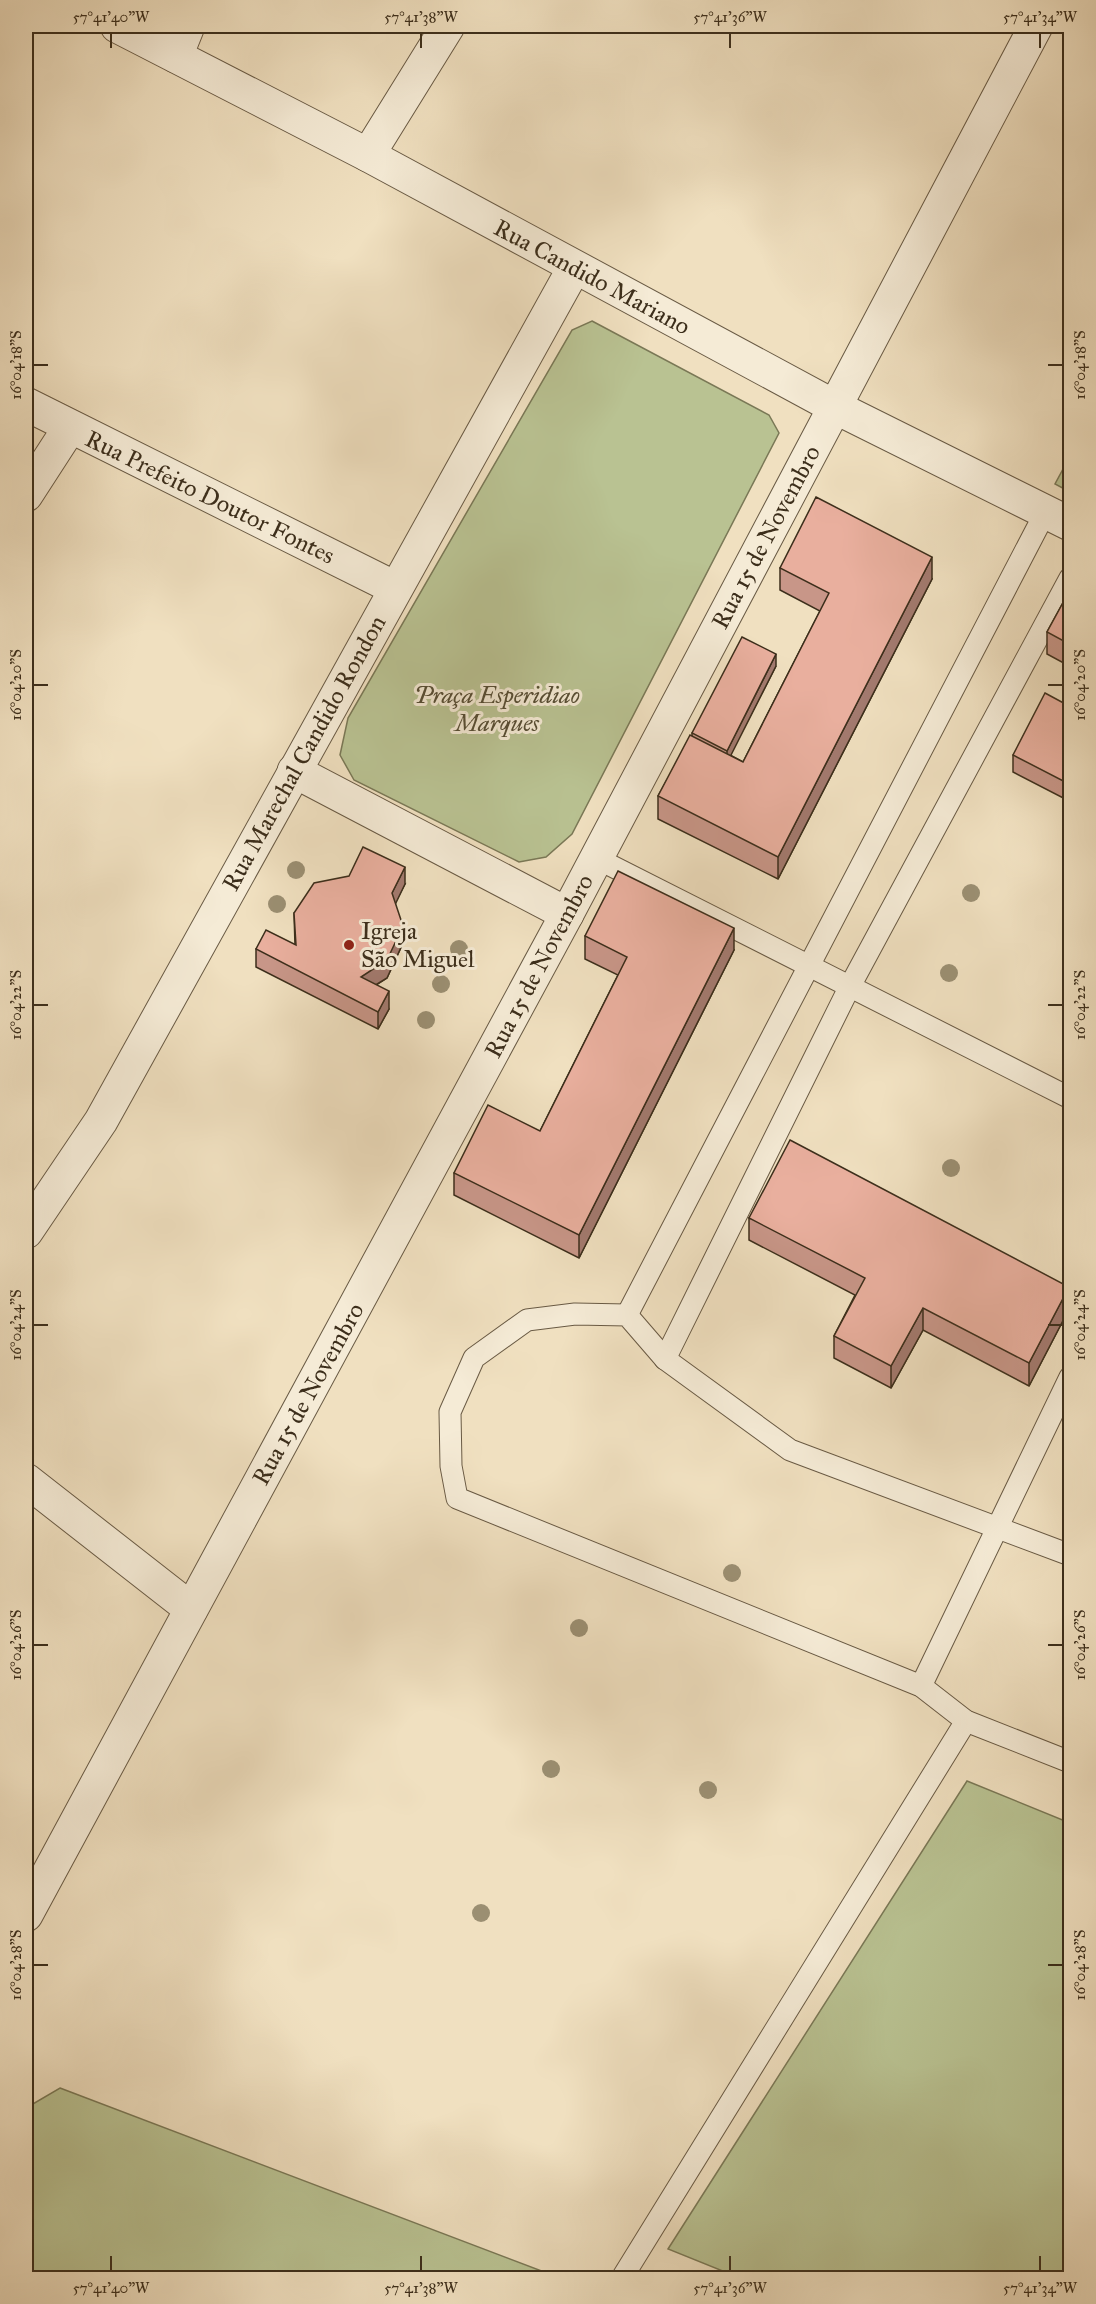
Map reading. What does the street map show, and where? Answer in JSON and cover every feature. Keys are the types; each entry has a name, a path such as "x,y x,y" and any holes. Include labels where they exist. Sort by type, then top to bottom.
{"street":[{"name":"Rua Candido Mariano","path":"117,26 368,155 835,407 1058,519"},
{"path":"176,56 188,26"},
{"path":"368,155 448,26"},
{"name":"Rua 15 de Novembro","path":"28,1908 567,914 1036,26"},
{"name":"Rua Marechal Candido Rondon","path":"26,1232 101,1121 574,268"},
{"name":"Rua Prefeito Doutor Fontes","path":"26,404 395,588"},
{"path":"26,495 70,427"},
{"path":"294,771 567,914"},
{"path":"26,1480 191,1608"}],"lane":[{"path":"627,1315 809,966 1058,519"},
{"path":"665,1359 849,988 1071,578"},
{"path":"596,858 849,988 1071,1098"},
{"path":"1071,1555 789,1450 665,1359 627,1315 575,1314 527,1320 474,1358 450,1412 451,1466 458,1498 921,1686 966,1721 1071,1762"},
{"path":"921,1686 1071,1377"},
{"path":"622,2278 966,1721"}],"green space":[{"name":"Praça Esperidiao Marques","path":"592,321 769,415 779,433 572,834 546,857 519,862 354,780 340,755 348,718 572,330"},
{"path":"1070,456 1070,492 1055,484"},
{"path":"967,1781 1070,1823 1070,2278 740,2278 668,2249"},
{"path":"60,2088 560,2278 26,2278 26,2108"}],"building":[{"path":"816,497 932,557 778,857 658,796 690,735 743,762 829,593 780,568"},
{"path":"1071,588 1071,645 1047,632"},
{"path":"742,637 776,654 727,751 692,733"},
{"path":"1045,693 1071,707 1071,785 1013,755"},
{"name":"Igreja São Miguel","path":"363,847 405,867 392,893 403,926 387,960 361,977 389,991 378,1012 256,949 266,930 296,945 294,913 314,883 349,876"},
{"path":"618,871 734,928 579,1235 454,1173 488,1105 540,1131 627,957 585,936"},
{"path":"790,1140 1069,1287 1029,1363 923,1308 891,1366 834,1336 865,1278 749,1218"}],"place":[{"name":"Igreja São Miguel","path":"349,945"}]}
